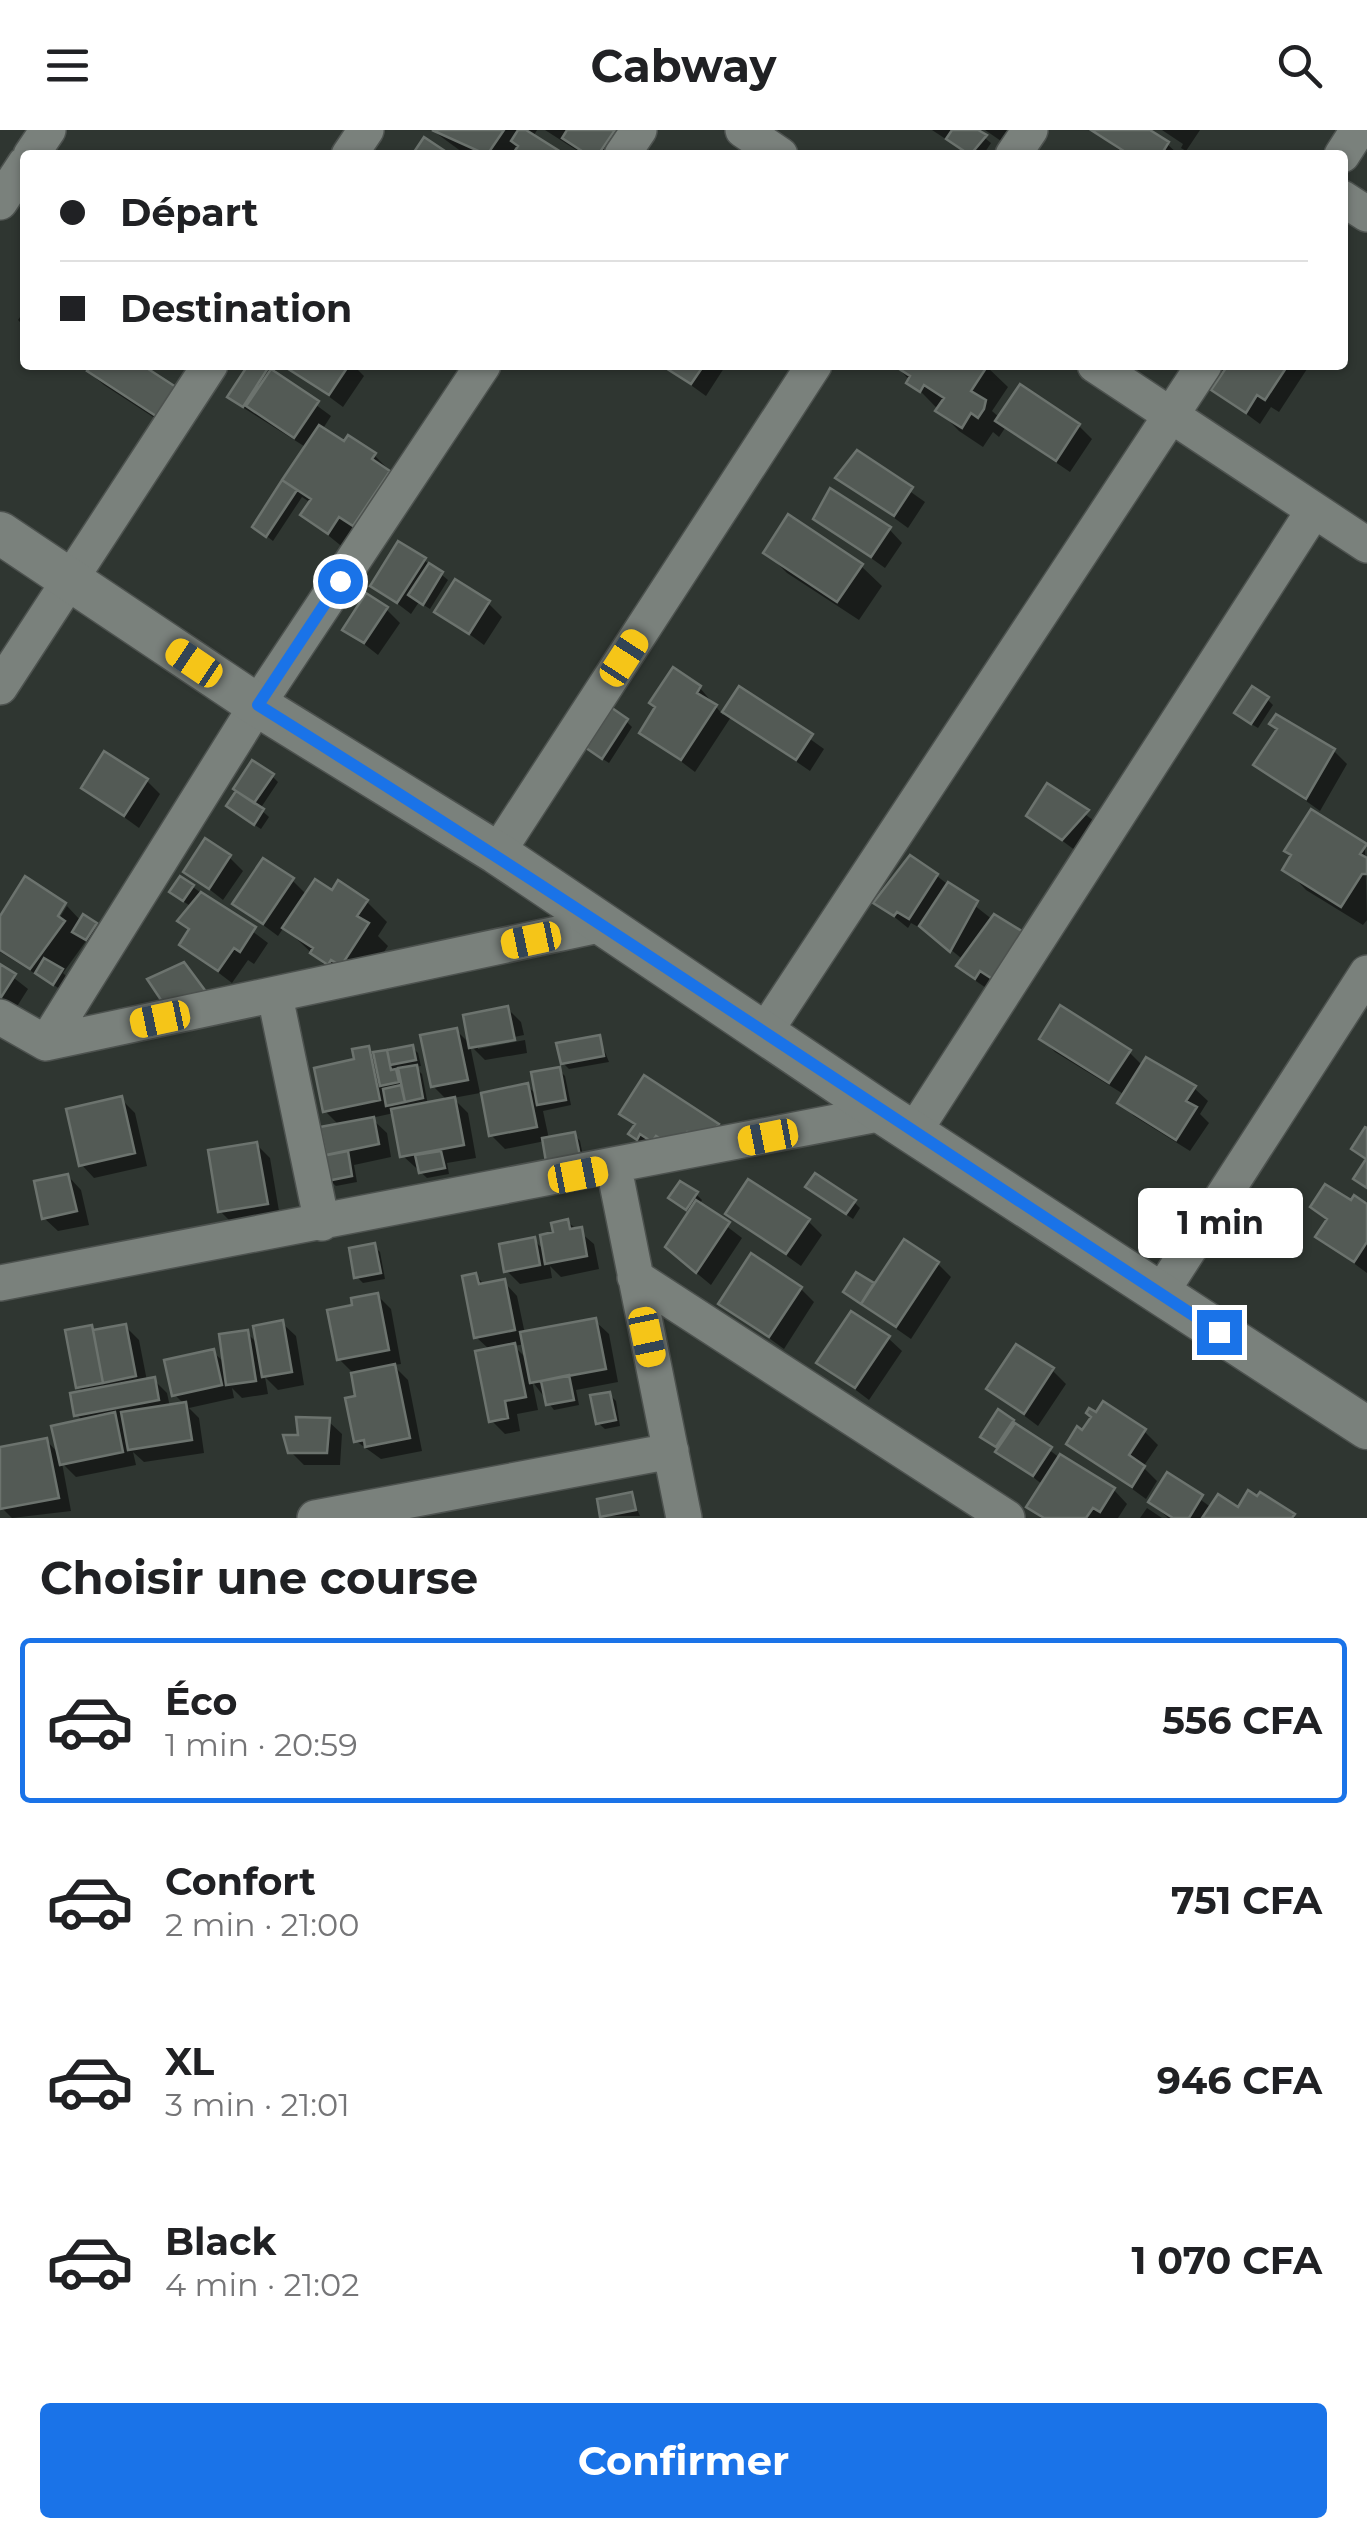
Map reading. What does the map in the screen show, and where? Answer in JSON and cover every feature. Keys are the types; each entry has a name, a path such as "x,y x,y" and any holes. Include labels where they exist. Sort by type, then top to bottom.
{"street":[{"path":"32,150 48,130"},
{"path":"742,130 772,150"},
{"path":"0,687 207,370"},
{"path":"46,1043 258,705 480,370"},
{"path":"497,853 811,370"},
{"path":"1102,370 1367,546"},
{"path":"764,1033 1201,370"},
{"path":"0,1283 614,1168 898,1123 1314,510"},
{"path":"0,533 258,705 497,853 898,1123 1367,1428"},
{"path":"0,1017 46,1043 604,924"},
{"path":"1160,1294 1367,973"},
{"path":"274,996 322,1223"},
{"path":"614,1168 684,1518"},
{"path":"635,1277 1007,1518"},
{"path":"315,1518 671,1450"}],"building":[{"path":"432,130 504,130 490,150 476,150"},
{"path":"518,130 526,130 558,150 515,150 518,146 511,141"},
{"path":"567,130 615,130 601,150 580,150 562,138"},
{"path":"952,130 978,130 987,135 974,150 962,150 946,139"},
{"path":"1091,130 1150,130 1169,142 1164,150 1122,150"},
{"path":"424,137 444,150 415,150"},
{"path":"150,370 176,387 156,416 87,371"},
{"path":"245,370 267,370 243,407 227,397"},
{"path":"270,370 319,401 294,438 246,406"},
{"path":"290,370 346,370 329,395"},
{"path":"669,370 701,370 691,384"},
{"path":"901,370 985,370 971,391 986,400 984,409 978,418 971,413 962,428 935,411 944,398 924,385 920,392 906,383 910,376"},
{"path":"1225,370 1285,370 1265,400 1257,395 1246,413 1211,390"},
{"path":"1020,384 1080,424 1056,461 995,421"},
{"path":"319,425 344,441 348,435 376,453 372,459 390,471 353,526 339,517 328,534 300,515 311,499 282,480"},
{"path":"857,450 913,487 894,516 835,478"},
{"path":"282,480 297,490 266,537 252,527"},
{"path":"830,488 891,527 871,557 813,519"},
{"path":"788,514 863,564 837,602 763,553"},
{"path":"398,541 426,558 397,603 370,586"},
{"path":"429,563 443,572 423,605 408,595"},
{"path":"455,579 490,601 469,634 434,612"},
{"path":"366,593 388,607 364,643 342,630"},
{"path":"673,667 701,686 697,693 717,705 681,760 639,733 655,707 649,703"},
{"path":"739,686 813,734 796,760 722,712"},
{"path":"1252,686 1269,697 1251,724 1234,713"},
{"path":"612,708 628,719 602,759 586,748"},
{"path":"1276,714 1335,749 1306,799 1253,765 1277,729 1269,724"},
{"path":"104,751 148,779 124,816 81,788"},
{"path":"252,760 274,774 254,803 233,789"},
{"path":"1047,783 1089,810 1062,840 1026,816"},
{"path":"236,791 264,809 254,825 226,806"},
{"path":"1311,809 1367,844 1360,854 1367,858 1367,874 1362,874 1341,907 1282,870 1291,855 1284,851"},
{"path":"205,838 231,855 209,889 183,872"},
{"path":"910,855 938,874 909,919 897,912 894,916 873,903"},
{"path":"263,858 294,878 263,924 232,904"},
{"path":"25,876 66,903 58,916 65,921 30,969 0,950 0,916"},
{"path":"180,876 194,885 183,901 169,892"},
{"path":"315,879 332,890 338,880 368,900 357,916 369,923 341,966 331,960 328,965 310,953 313,948 282,928"},
{"path":"948,882 978,901 950,952 919,926"},
{"path":"201,892 256,927 240,952 234,948 218,971 179,945 189,929 177,921"},
{"path":"83,914 97,923 86,940 72,932"},
{"path":"994,914 1025,933 994,980 980,971 975,979 956,966"},
{"path":"44,958 63,969 53,985 35,973"},
{"path":"184,962 207,993 167,1009 147,979"},
{"path":"0,964 16,974 0,999"},
{"path":"1060,1005 1131,1050 1109,1083 1039,1039"},
{"path":"508,1006 515,1040 469,1048 463,1015"},
{"path":"457,1028 468,1080 431,1087 420,1035"},
{"path":"600,1035 604,1056 561,1064 556,1043"},
{"path":"413,1045 416,1060 390,1065 387,1050"},
{"path":"369,1046 380,1100 323,1112 314,1068 354,1059 352,1049"},
{"path":"387,1050 391,1070 396,1069 399,1082 380,1086 373,1052"},
{"path":"1146,1057 1196,1086 1186,1101 1197,1107 1176,1140 1117,1103"},
{"path":"417,1065 423,1098 405,1102 398,1068"},
{"path":"560,1067 566,1100 537,1105 531,1072"},
{"path":"644,1075 719,1124 712,1133 687,1132 682,1139 664,1141 656,1136 652,1142 640,1134 637,1140 628,1134 635,1124 619,1114"},
{"path":"528,1083 537,1127 489,1136 481,1093"},
{"path":"401,1085 405,1102 386,1106 383,1089"},
{"path":"122,1096 135,1153 79,1166 66,1109"},
{"path":"455,1097 464,1145 400,1157 391,1109"},
{"path":"374,1117 379,1144 326,1155 320,1127"},
{"path":"1365,1127 1367,1188 1353,1179 1366,1159 1351,1149"},
{"path":"575,1132 580,1156 546,1162 542,1138"},
{"path":"257,1142 268,1204 218,1212 208,1150"},
{"path":"348,1151 352,1176 327,1181 322,1156"},
{"path":"441,1151 445,1168 419,1173 415,1155"},
{"path":"815,1173 856,1200 846,1214 805,1187"},
{"path":"68,1174 77,1211 42,1219 34,1181"},
{"path":"748,1179 810,1219 786,1254 725,1214"},
{"path":"680,1181 698,1192 686,1210 668,1198"},
{"path":"1325,1184 1351,1200 1354,1195 1367,1204 1367,1242 1354,1262 1315,1237 1327,1219 1310,1207"},
{"path":"696,1200 730,1222 696,1273 665,1247"},
{"path":"568,1219 570,1229 582,1227 587,1256 545,1264 540,1235 553,1232 551,1223"},
{"path":"535,1237 540,1265 504,1272 499,1244"},
{"path":"904,1239 939,1262 896,1327 861,1304"},
{"path":"375,1243 381,1273 354,1278 349,1248"},
{"path":"751,1253 802,1287 769,1337 718,1304"},
{"path":"856,1272 874,1283 861,1304 843,1292"},
{"path":"476,1273 479,1284 505,1279 515,1330 474,1338 462,1276"},
{"path":"378,1293 389,1350 337,1360 327,1310 352,1305 351,1298"},
{"path":"851,1311 890,1336 855,1388 816,1363"},
{"path":"596,1318 606,1369 530,1383 520,1332"},
{"path":"283,1320 292,1372 262,1377 253,1326"},
{"path":"126,1324 136,1376 103,1383 93,1330"},
{"path":"92,1325 103,1383 76,1388 65,1330"},
{"path":"248,1330 256,1381 226,1385 219,1334"},
{"path":"515,1343 526,1397 505,1401 508,1418 489,1422 475,1351"},
{"path":"1016,1344 1054,1368 1024,1414 986,1389"},
{"path":"214,1349 222,1385 172,1396 164,1360"},
{"path":"395,1364 410,1438 365,1447 364,1440 354,1442 345,1398 355,1396 351,1373"},
{"path":"569,1375 574,1400 546,1405 541,1381"},
{"path":"155,1377 159,1400 74,1416 70,1393"},
{"path":"610,1392 616,1420 596,1424 590,1395"},
{"path":"1103,1401 1146,1429 1129,1455 1145,1466 1132,1487 1066,1444 1077,1426 1082,1430 1091,1417 1086,1413 1089,1408 1096,1412"},
{"path":"186,1402 192,1440 128,1450 121,1412"},
{"path":"998,1409 1014,1420 996,1447 980,1437"},
{"path":"115,1412 123,1452 60,1465 51,1426"},
{"path":"296,1417 330,1418 327,1453 288,1453 283,1435 298,1435"},
{"path":"1015,1423 1052,1447 1033,1476 995,1452"},
{"path":"47,1438 59,1498 0,1509 0,1447"},
{"path":"1060,1454 1115,1488 1100,1512 1093,1508 1086,1518 1044,1518 1026,1507"},
{"path":"1167,1472 1203,1495 1189,1518 1173,1518 1148,1502"},
{"path":"1248,1490 1257,1496 1260,1492 1295,1514 1292,1518 1202,1518 1218,1494 1238,1507"},
{"path":"632,1492 636,1510 600,1517 597,1499"}],"route":[{"path":"340,581 258,705 497,853 883,1113 1219,1332"}]}
